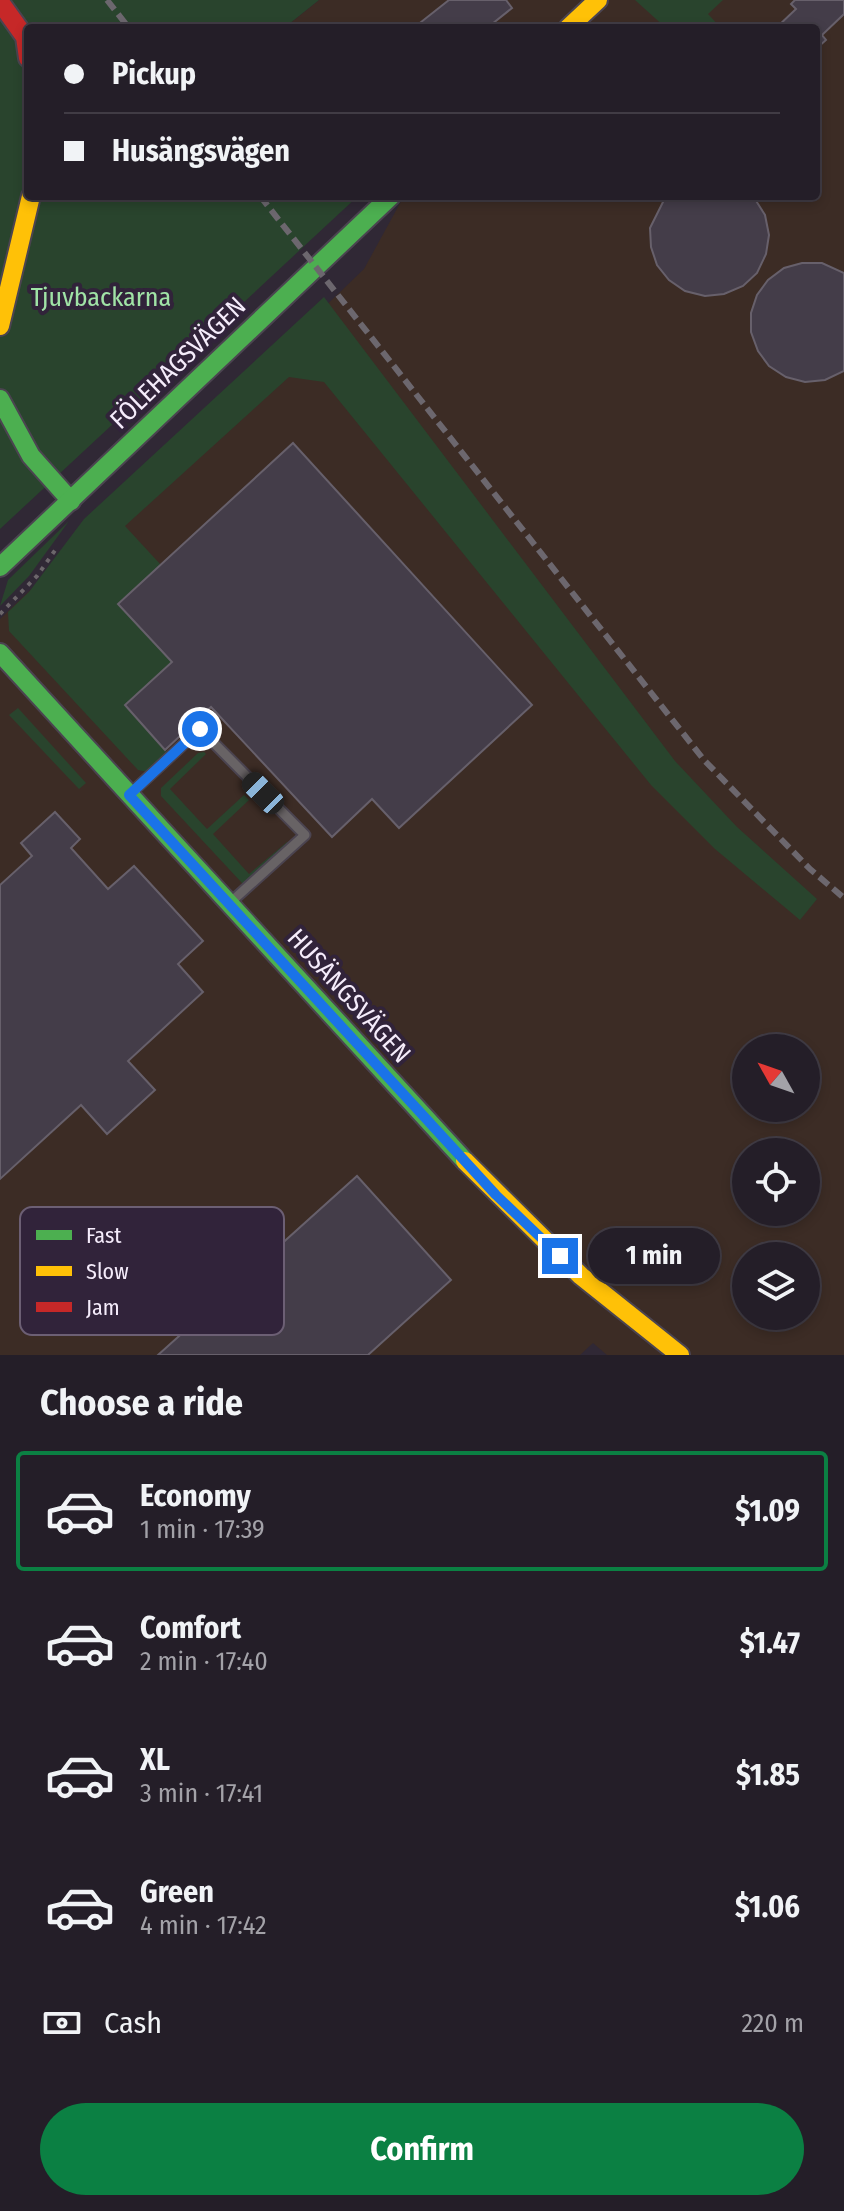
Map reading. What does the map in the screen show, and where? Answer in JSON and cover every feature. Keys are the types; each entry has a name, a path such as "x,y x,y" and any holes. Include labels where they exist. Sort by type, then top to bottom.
{"street":[{"path":"572,24 598,0"},
{"path":"0,2 24,36"},
{"path":"0,326 30,200"},
{"name":"FÖLEHAGSVÄGEN","path":"0,567 387,200"},
{"path":"0,399 31,456 71,501"},
{"name":"HUSÄNGSVÄGEN","path":"0,653 496,1195 581,1276 680,1355"}],"lane":[{"path":"129,795 200,729 305,835 229,903"}],"shaded area":[{"path":"319,0 844,0 844,1355 607,1355 593,1343 580,1355 0,1355 0,619 364,269 402,200 820,200 820,24 289,24"}],"green space":[{"name":"Tjuvbackarna","path":"0,0 319,0 289,24 24,24 24,200 354,200 0,529"},
{"path":"635,0 723,0 708,14 717,24 662,24"},
{"path":"324,297 675,761 737,827 817,899 800,920 715,849 651,785 324,382 289,377 125,526 161,565 118,604 172,662 125,705 168,753 148,772 138,770 9,631 8,612 29,592 84,519"},
{"path":"69,521 29,576 0,606 8,580"},
{"path":"18,708 86,783 79,789 9,715"},
{"path":"198,753 206,754 170,789 207,829 244,795 249,800 213,834 249,874 287,842 287,848 249,883 242,883 161,796 161,788"}],"building":[{"path":"449,0 506,0 512,8 492,24 419,24"},
{"path":"795,0 844,0 844,14 822,35 826,40 820,45 820,24 780,24 796,9 791,4"},
{"path":"664,200 756,200 765,215 769,235 766,254 757,273 743,286 724,294 705,296 685,291 669,280 657,265 651,247 650,228"},
{"path":"802,263 822,263 844,273 844,371 825,380 805,382 786,377 769,366 758,351 751,332 751,313 757,295 768,280 784,268"},
{"path":"293,443 532,705 399,828 372,799 332,837 211,707 165,750 125,705 172,662 118,604"},
{"path":"55,812 80,839 71,848 108,889 134,866 203,941 178,964 203,992 128,1061 155,1090 107,1134 81,1105 0,1179 0,885 32,856 21,843"},
{"path":"357,1176 451,1280 368,1355 158,1355 180,1335 284,1335 284,1242"}],"railway":[{"path":"107,0 126,24"},
{"path":"263,200 704,760 810,869 844,898"}],"traffic: fast":[{"path":"0,567 387,200"},
{"path":"0,399 31,456 71,501"},
{"path":"0,653 465,1161"}],"traffic: slow":[{"path":"572,24 598,0"},
{"path":"0,326 30,200"},
{"path":"465,1161 581,1276 680,1355"}],"traffic: jam":[{"path":"0,2 24,36"}],"route":[{"path":"200,729 129,795 496,1195 560,1256"}]}
